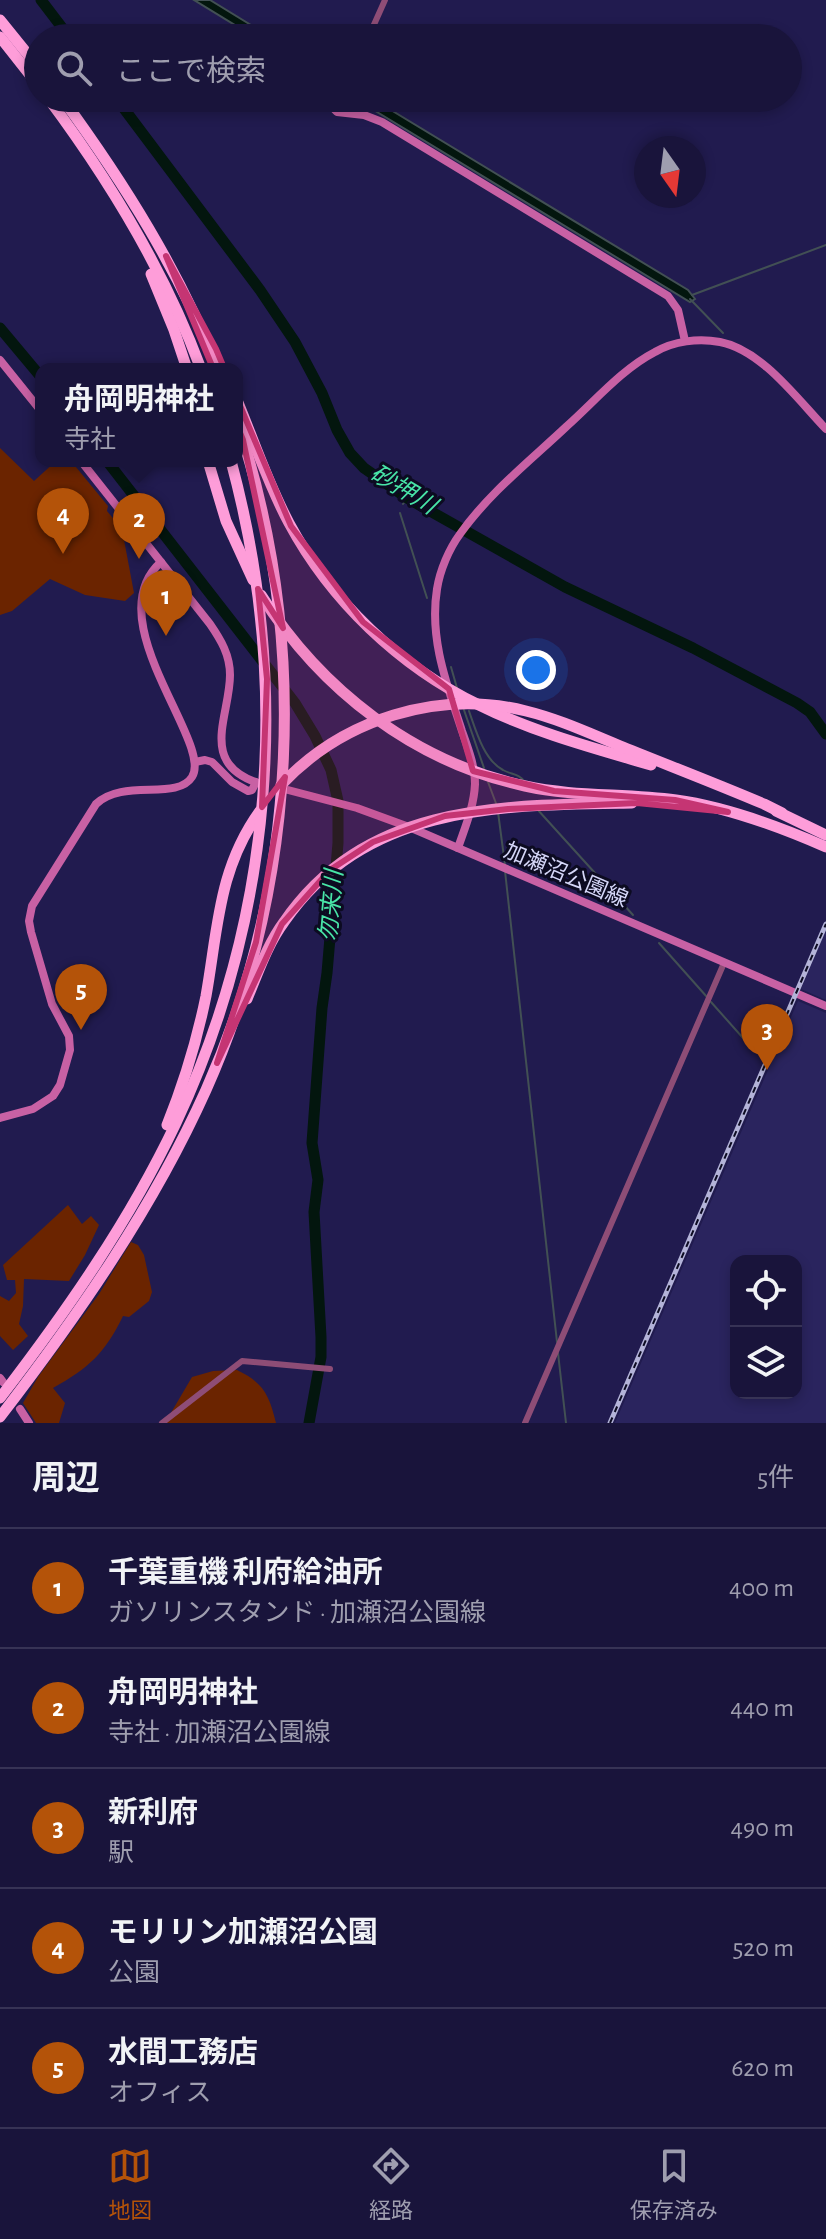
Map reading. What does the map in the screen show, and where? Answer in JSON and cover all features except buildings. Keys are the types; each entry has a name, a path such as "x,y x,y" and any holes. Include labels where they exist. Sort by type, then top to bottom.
{"highway":[{"path":"0,20 24,50"},
{"path":"0,37 24,67"},
{"path":"58,112 127,215 184,327 199,363"},
{"path":"72,112 120,180 190,296 221,363"},
{"path":"85,150 146,261 185,363"},
{"path":"166,256 215,363"},
{"path":"243,415 278,501 306,551 363,622 408,661 457,694 504,717 701,781 782,813"},
{"path":"217,1063 256,942 278,819 282,770 284,677 274,576 261,507 243,442"},
{"path":"210,467 226,521 241,556 275,617 318,669 366,712 393,731 419,747 472,771 525,786 584,794 675,800 728,812 826,847"},
{"path":"0,1398 81,1286 139,1192 196,1077 226,992 253,874 267,679 261,606 232,467"},
{"path":"139,1192 173,1111 192,1055 225,882 239,847 256,816 299,767 326,747 370,723 433,706 489,705 544,716 727,788 826,835"},
{"path":"0,1417 83,1305 128,1237 185,1134 270,944 282,924 311,888 341,862 397,831 445,816 597,804 670,804 728,812"}],"street":[{"path":"374,24 385,0"},
{"path":"337,112 364,115 382,122 668,296 678,310 685,341"},
{"path":"458,848 468,821 475,780 442,666 435,635 435,617 438,587 445,563 457,537 483,506 630,369 657,350 685,341 719,342 743,350 772,373 826,429"},
{"path":"0,360 35,404"},
{"path":"86,467 225,646 230,674 221,723 223,748 235,770 260,781 248,791 232,782 212,762 195,762"},
{"path":"0,1118 33,1109 53,1096 60,1085 70,1050 69,1036 52,1004 31,932 29,921 32,906 102,797 122,790 180,787 193,776 195,762 153,661 143,624 141,594 145,581 161,562"},
{"name":"加瀬沼公園線","path":"288,790 349,806 409,827 826,1006"},
{"path":"525,1423 724,963"},
{"path":"162,1423 242,1361 330,1369"},
{"path":"20,1409 29,1423"}],"highlighted area":[{"path":"166,256 216,349 291,526 363,622 449,689 473,771 554,791 675,800 728,812 637,803 508,809 445,816 373,842 330,870 282,924 217,1063 256,942 285,777 262,807 267,679 258,589 283,628 243,440"}],"shaded area":[{"path":"194,0 210,0 249,24 233,24"},
{"path":"377,112 394,112 688,290 695,299 690,302"},
{"path":"0,448 34,481 49,467 76,467 108,506 107,511 122,529 134,593 125,601 85,595 50,579 12,611 0,615"},
{"path":"826,930 826,1000 801,989"},
{"path":"798,1001 826,1013 826,1423 615,1423"},
{"path":"68,1205 82,1224 91,1216 99,1225 69,1281 24,1279 19,1324 28,1336 13,1350 0,1336 0,1296 9,1301 16,1293 15,1280 7,1280 3,1265"},
{"path":"131,1242 138,1245 144,1255 152,1292 149,1301 129,1317 123,1316 110,1340 95,1358 77,1374 53,1388 65,1403 59,1423 36,1423 23,1403"},
{"path":"237,1370 254,1380 264,1391 276,1423 165,1423 192,1377 213,1371"}],"waterway":[{"name":"砂押川","path":"41,0 59,24"},
{"name":"砂押川","path":"126,112 260,290 295,342 337,430 350,453 364,468 407,498 565,587 693,648 797,703 810,712 826,734"},
{"path":"692,295 826,245"},
{"path":"690,299 723,333"},
{"name":"勿来川","path":"0,328 35,370"},
{"name":"勿来川","path":"112,467 295,703 331,770 338,801 338,843 312,1143 318,1180 314,1212 321,1357 309,1423"},
{"name":"砂押川","path":"403,504 407,498"},
{"path":"400,513 427,598"},
{"path":"451,667 457,688"},
{"path":"464,710 484,768"},
{"path":"469,711 491,759 525,782"},
{"path":"488,782 497,806"},
{"path":"537,809 633,915"},
{"path":"498,812 505,865"},
{"path":"505,871 557,1342"},
{"path":"659,943 707,997"},
{"path":"711,1002 751,1047 761,1051"},
{"path":"558,1353 566,1423"}],"railway":[{"path":"610,1423 826,924"}],"place":[{"name":"モリリン加瀬沼公園","path":"63,554"},
{"name":"舟岡明神社","path":"139,559"},
{"name":"千葉重機 利府給油所","path":"166,636"},
{"name":"水間工務店","path":"81,1030"},
{"name":"新利府","path":"767,1070"}]}
